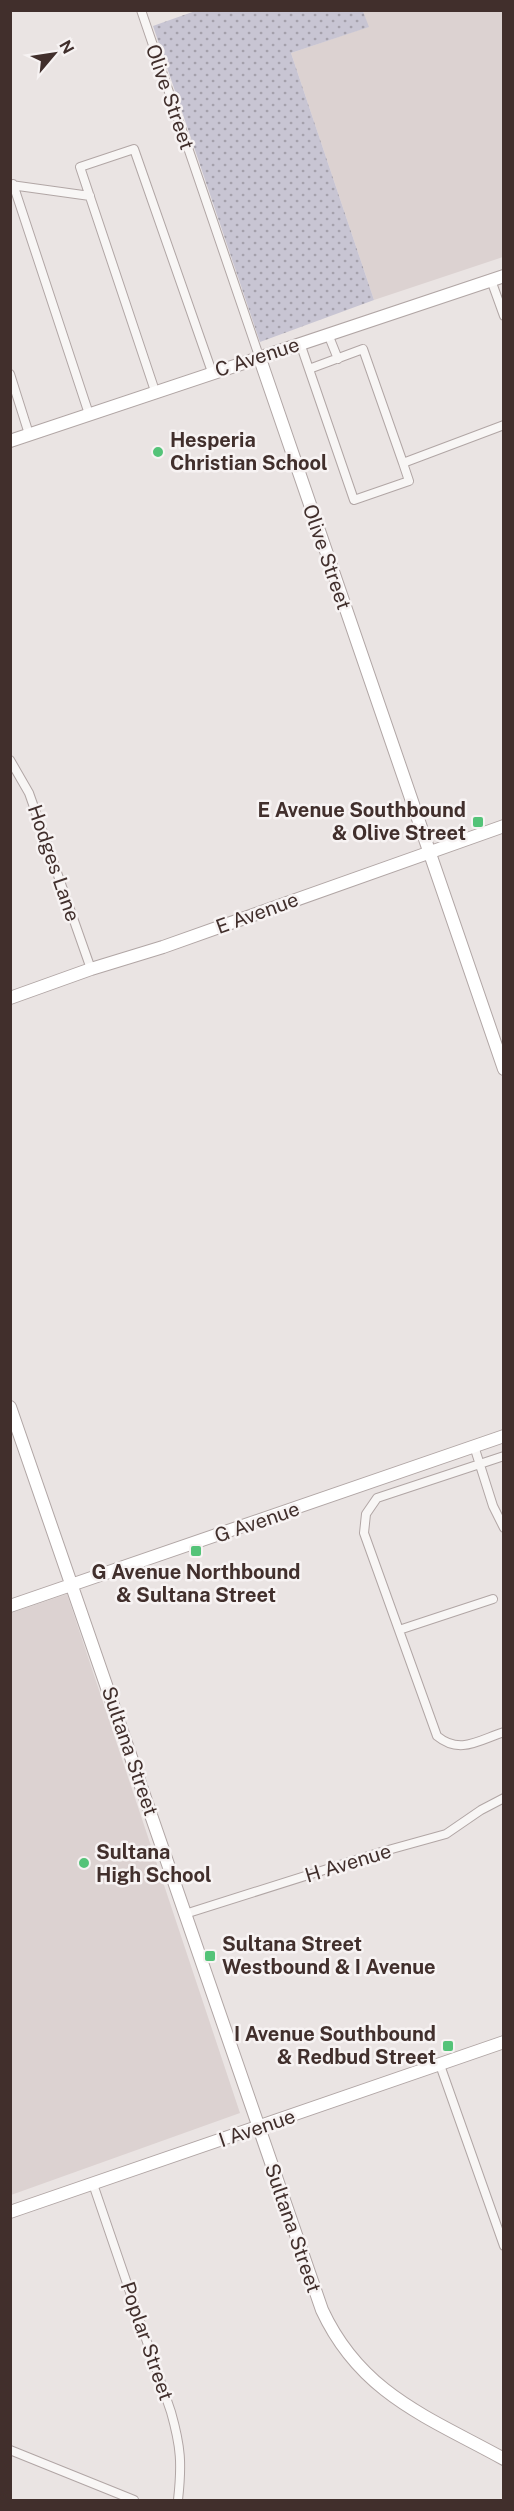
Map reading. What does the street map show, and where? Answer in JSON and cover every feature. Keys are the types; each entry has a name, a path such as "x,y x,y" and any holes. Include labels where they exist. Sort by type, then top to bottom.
{"street":[{"name":"Olive Street","path":"141,10 504,1069"},
{"path":"154,392 80,167 134,149 212,372"},
{"path":"89,414 12,184 90,196"},
{"name":"C Avenue","path":"10,441 497,278"},
{"path":"497,278 504,316"},
{"path":"328,334 338,359"},
{"path":"300,343 354,500 409,481 363,349 309,369"},
{"path":"10,374 29,434"},
{"path":"403,463 504,425"},
{"name":"Hodges Lane","path":"10,760 29,793 91,969"},
{"name":"E Avenue","path":"10,998 91,969 163,947 428,851 504,826"},
{"name":"Sultana Street","path":"10,1407 73,1584 313,2290 331,2330 360,2370 397,2400 504,2459"},
{"name":"G Avenue","path":"10,1606 504,1436"},
{"path":"474,1446 504,1528"},
{"path":"504,1456 377,1498 366,1514 364,1533 437,1736 448,1745 458,1747 504,1732"},
{"path":"399,1630 493,1599"},
{"name":"H Avenue","path":"185,1914 381,1852 446,1834 481,1810 504,1798"},
{"name":"I Avenue","path":"10,2212 504,2042"},
{"path":"440,2065 504,2246"},
{"name":"Poplar Street","path":"93,2184 171,2412 180,2445 182,2464 178,2500"},
{"path":"10,2450 134,2500"}],"shaded area":[{"path":"198,10 363,11 369,27 291,53 374,300 260,342 153,26"},
{"path":"363,11 503,11 503,257 374,300 291,53 368,27"},
{"name":"Sultana High School","path":"67,1594 240,2113 11,2195 11,1613"}],"place":[{"name":"Hesperia Christian School","path":"158,452"},
{"name":"E Avenue Southbound & Olive Street","path":"478,822"},
{"name":"G Avenue Northbound & Sultana Street","path":"196,1551"},
{"name":"Sultana High School","path":"84,1863"},
{"name":"Sultana Street Westbound & I Avenue","path":"210,1956"},
{"name":"I Avenue Southbound & Redbud Street","path":"448,2046"}]}
